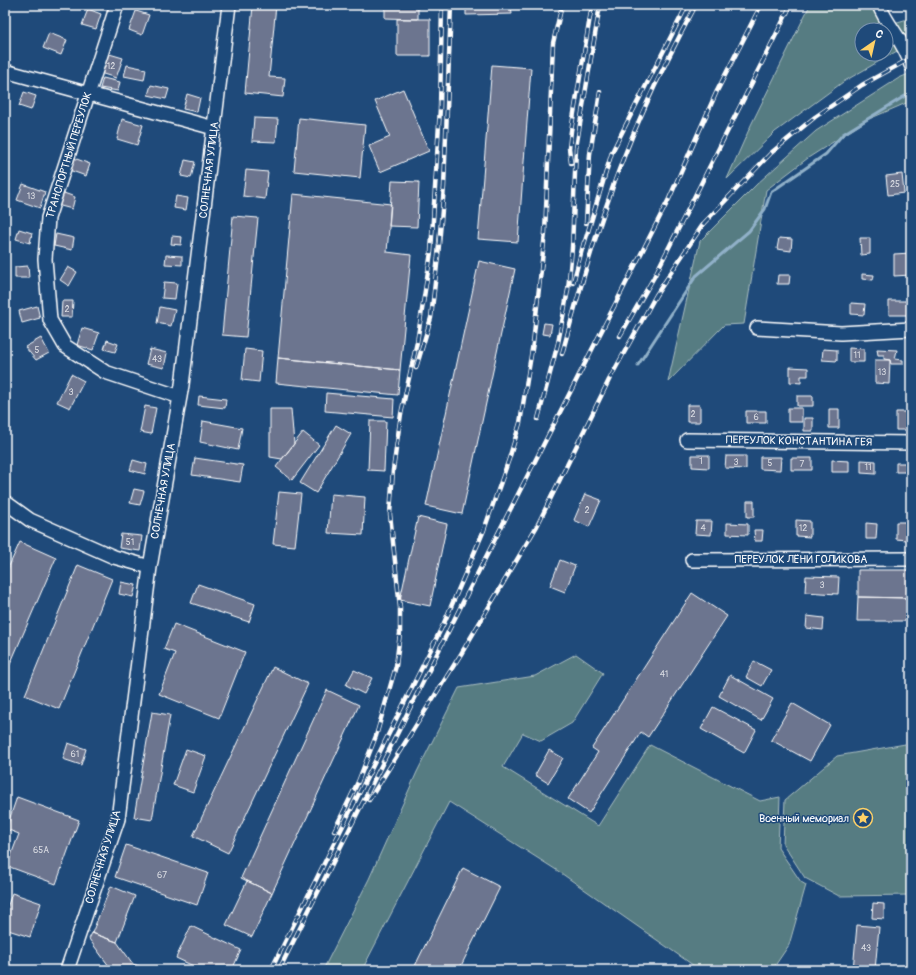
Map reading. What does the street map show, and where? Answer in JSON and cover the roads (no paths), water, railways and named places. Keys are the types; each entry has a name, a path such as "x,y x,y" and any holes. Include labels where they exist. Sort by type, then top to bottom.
{"street":[{"name":"ТРАНСПОРТНЫЙ ПЕРЕУЛОК","path":"117,5 48,218 45,259 50,320 65,346 105,372 180,397"},
{"name":"СОЛНЕЧНАЯ УЛИЦА","path":"67,970 118,819 150,567 180,397 230,5"},
{"path":"879,5 884,18 897,35 911,65"},
{"path":"5,71 214,128"},
{"path":"757,328 841,333 911,329"},
{"name":"ПЕРЕУЛОК КОНСТАНТИНА ГЕЯ","path":"687,440 911,442"},
{"path":"5,502 30,520 114,557 150,567"},
{"name":"ПЕРЕУЛОК ЛЁНИ ГОЛИКОВА","path":"692,560 788,558 911,559"}],"waterway":[{"path":"638,365 696,276 749,231 765,209 771,192 826,154 843,134 905,96"}],"railway":[{"path":"334,831 358,782 376,736 396,666 400,633 400,608 390,514 393,470 401,414 417,342 431,252 440,108 442,5"},
{"path":"416,368 431,318 438,256 444,187 451,5"},
{"path":"271,970 444,623 484,530 520,423 533,343 545,233 553,43 562,5"},
{"path":"571,163 569,148 571,131 592,5"},
{"path":"538,419 558,343 568,290 572,248 576,148 600,5"},
{"path":"583,248 612,152 687,5"},
{"path":"562,354 595,239 626,151 659,77 696,5"},
{"path":"279,970 466,596 669,199 717,91 761,5"},
{"path":"620,336 654,277 791,5"},
{"path":"369,800 461,654 537,526 609,380 656,295 704,223 771,153 815,117 862,85 911,58"},
{"path":"586,223 590,154 600,92"},
{"path":"573,283 584,242"}],"place":[{"name":"Военный мемориал","path":"863,818"}]}
